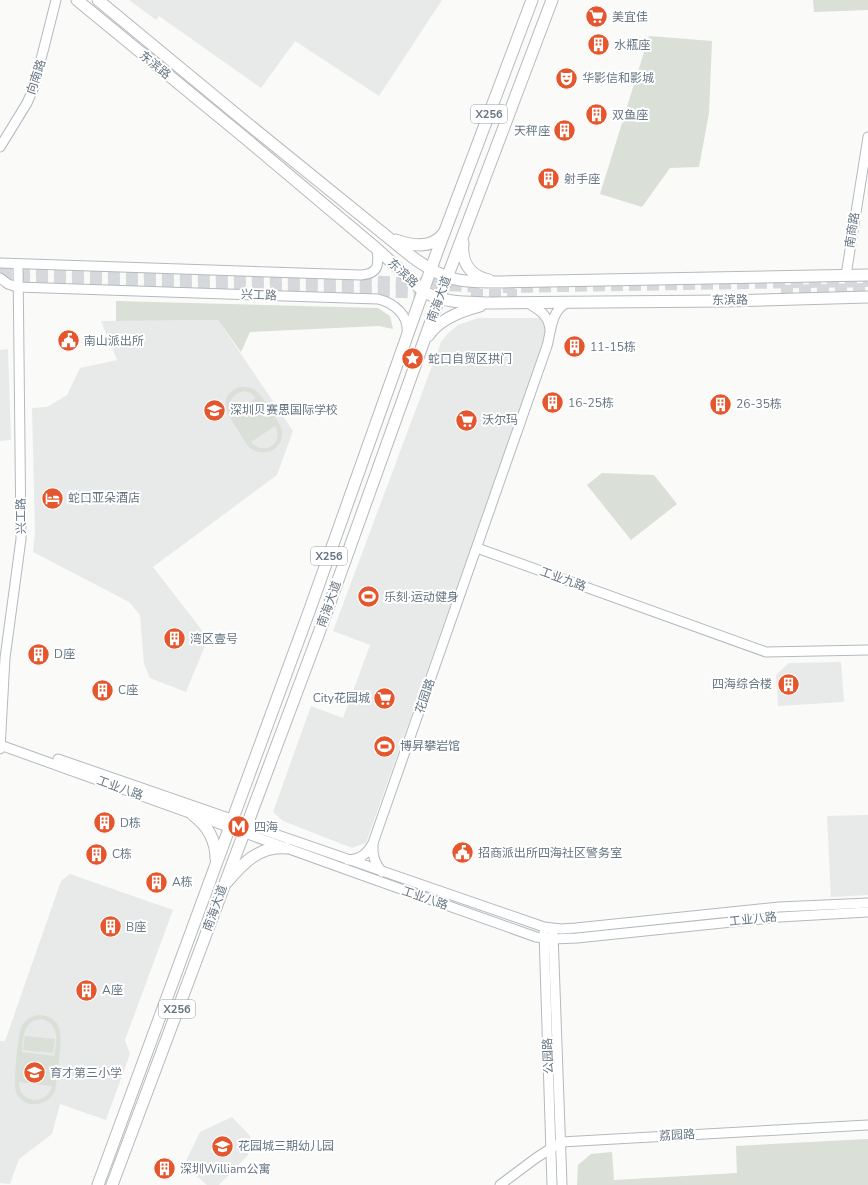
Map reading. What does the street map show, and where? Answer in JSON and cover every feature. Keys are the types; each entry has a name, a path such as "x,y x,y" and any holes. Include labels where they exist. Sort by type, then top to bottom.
{"main road":[{"name":"东滨路","path":"76,0 245,138 377,249 423,291 439,299 462,303 567,303 868,297"},
{"name":"东滨路","path":"98,0 411,256 431,270 446,277 464,281 500,282 868,275"},
{"name":"南海大道","path":"98,1185 312,602 423,291 532,0"},
{"name":"南海大道","path":"112,1185 244,829 323,622 446,277 552,0"},
{"path":"466,228 462,254 466,266 470,271 480,277 500,282"},
{"path":"384,233 406,244 417,245 431,243 442,235 446,229"},
{"path":"421,348 430,333 446,319 472,308 492,303"},
{"path":"193,814 210,833 215,845 216,864"},
{"path":"222,889 252,856 268,849 286,848"}],"street":[{"name":"向南路","path":"0,147 27,103 34,86 56,0"},
{"name":"南商路","path":"846,275 868,136"},
{"name":"兴工路","path":"0,263 361,275 368,274 376,269 378,261 377,249"},
{"name":"兴工路","path":"0,744 5,664 21,539 17,286 18,264"},
{"name":"兴工路","path":"0,278 8,284 17,286 378,299 386,301 399,310 407,324 407,335"},
{"path":"528,303 545,315 550,326 550,335"},
{"path":"477,548 547,346 557,312 561,306 567,303"},
{"name":"工业九路","path":"477,548 766,652 868,650"},
{"name":"花园路","path":"347,860 363,856 373,843 477,548"},
{"name":"工业八路","path":"0,744 193,814 231,824"},
{"name":"工业八路","path":"0,744 231,824 286,848 526,933 548,938 570,938 773,917 868,912"},
{"name":"工业八路","path":"244,829 347,860 548,928 576,928 786,906 868,903"},
{"name":"花园路","path":"373,843 373,858 382,872"},
{"name":"公园路","path":"548,928 561,1142 562,1185"},
{"path":"526,933 549,958 559,946 570,938"},
{"name":"公园路","path":"549,958 552,1185"},
{"name":"荔园路","path":"500,1185 551,1147 561,1142 868,1125"}],"shaded area":[{"path":"129,0 442,0 379,96 295,41 261,88 159,16 156,20"},
{"path":"813,0 868,0 868,10 814,12"},
{"path":"649,36 712,41 709,113 699,167 670,168 642,207 600,194"},
{"path":"116,301 378,308 390,316 393,329 379,326 250,332 241,352 218,320 116,321"},
{"path":"478,318 539,318 548,330 366,843 352,848 283,821 273,812 311,706 343,718 370,645 333,631 441,342 448,333 458,325"},
{"path":"218,320 293,431 277,475 153,567 201,629 207,641 186,692 150,678 144,664 140,615 129,602 33,552 35,533 32,408 47,407 67,395 80,368 117,360 101,321"},
{"path":"8,349 11,440 0,441 0,350"},
{"path":"240,387 255,390 271,409 282,431 280,443 272,450 267,452 255,451 245,442 226,406 228,395","holes":["245,391 251,393 256,398 232,414 230,402 234,396","275,426 277,438 272,446 262,448 251,442"]},
{"path":"602,473 654,475 677,504 631,540 587,485"},
{"path":"841,662 844,702 778,706 776,675 789,663"},
{"path":"868,815 868,895 831,897 827,816"},
{"path":"70,874 173,910 125,1040 130,1054 106,1120 60,1104 52,1134 19,1159 10,1184 0,1183 0,1041 5,1041 61,881"},
{"path":"37,1015 46,1016 53,1019 57,1024 61,1037 60,1052 55,1091 47,1100 41,1103 30,1104 24,1102 16,1092 15,1071 21,1028 25,1021","holes":["42,1019 48,1021 52,1025 56,1034 54,1056 22,1052 25,1031 28,1026 36,1020","19,1082 52,1086 45,1097 34,1100 23,1095 20,1090"]},
{"path":"25,1036 55,1039 53,1053 23,1050"},
{"name":"花园城三期幼儿园","path":"232,1117 251,1137 248,1155 219,1185 207,1185 184,1165 200,1132"},
{"path":"868,1139 868,1185 577,1185 578,1165 591,1154 612,1152 614,1180 737,1173 736,1146"}],"tunnel":[{"path":"0,269 362,281 485,287"},
{"path":"0,279 433,293"},
{"path":"503,287 868,281"},
{"path":"781,291 868,289"},
{"path":"471,295 517,295"}],"place":[{"name":"美宜佳","path":"596,17"},
{"name":"水瓶座","path":"598,45"},
{"name":"华影信和影城","path":"567,78"},
{"name":"双鱼座","path":"597,115"},
{"name":"天秤座","path":"565,131"},
{"name":"射手座","path":"548,179"},
{"name":"南山派出所","path":"69,341"},
{"name":"11-15栋","path":"575,347"},
{"name":"蛇口自贸区拱门","path":"412,359"},
{"name":"16-25栋","path":"553,403"},
{"name":"26-35栋","path":"721,404"},
{"name":"深圳贝赛思国际学校","path":"215,410"},
{"name":"沃尔玛","path":"467,420"},
{"name":"蛇口亚朵酒店","path":"53,498"},
{"name":"乐刻·运动健身","path":"368,597"},
{"name":"湾区壹号","path":"175,639"},
{"name":"D座","path":"38,654"},
{"name":"四海综合楼","path":"788,684"},
{"name":"C座","path":"103,690"},
{"name":"City花园城","path":"385,698"},
{"name":"博昇攀岩馆","path":"385,746"},
{"name":"D栋","path":"105,823"},
{"name":"四海","path":"238,827"},
{"name":"招商派出所四海社区警务室","path":"462,853"},
{"name":"C栋","path":"96,854"},
{"name":"A栋","path":"156,882"},
{"name":"B座","path":"110,927"},
{"name":"A座","path":"87,990"},
{"name":"育才第三小学","path":"34,1073"},
{"name":"花园城三期幼儿园","path":"222,1146"},
{"name":"深圳William公寓","path":"164,1169"}]}
